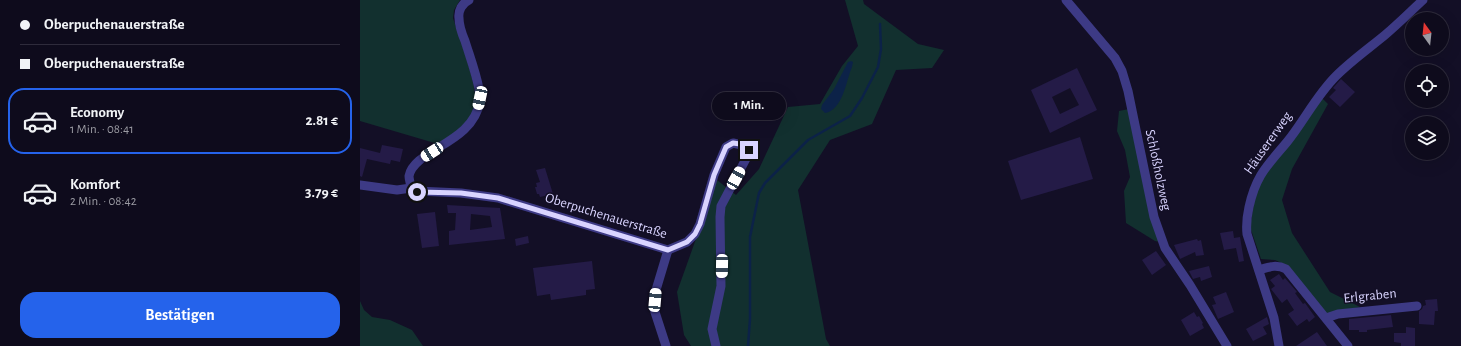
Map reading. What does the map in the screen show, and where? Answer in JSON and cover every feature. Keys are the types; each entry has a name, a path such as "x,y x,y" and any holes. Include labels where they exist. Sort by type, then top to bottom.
{"street":[{"path":"411,188 409,178 412,169 419,161 458,135 470,124 477,113 480,98 477,80 458,16 460,9 468,0"},
{"name":"Schloßholzweg","path":"1066,0 1114,58 1122,71 1128,91 1154,217 1160,236 1165,248 1190,285 1227,346"},
{"name":"Häusererweg","path":"1279,346 1274,318 1246,228 1253,190 1259,177 1288,141 1326,86 1356,57 1404,18 1423,0"},
{"name":"Oberpuchenauerstraße","path":"360,184 397,190 411,188 417,192 461,193 498,198 668,250 687,242 695,234 700,224 714,175 726,147 733,143 746,146 749,150 748,155 721,206 721,286 712,329 716,346"},
{"path":"666,346 654,309 656,290 668,250"},
{"path":"1259,270 1275,266 1281,266 1286,269 1348,346"},
{"name":"Erlgraben","path":"1326,318 1338,314 1417,306"}],"green space":[{"path":"360,0 460,0 454,10 453,18 475,90 475,108 465,124 455,133 438,144 360,121"},
{"path":"845,0 863,0 864,4 918,44 944,50 932,68 896,70 872,124 830,140 798,190 826,339 830,346 691,346 684,335 677,292 717,180 736,195 759,169 788,107 820,104 842,66 858,46"},
{"path":"1321,97 1328,104 1292,169 1282,200 1292,233 1330,292 1360,307 1327,314 1288,266 1275,260 1261,259 1250,227 1256,191 1263,176"},
{"path":"1129,109 1160,242 1155,241 1126,223 1124,191 1130,177 1125,150 1117,131 1119,111"},
{"path":"360,301 364,310 372,317 390,320 412,330 423,346 360,346"}],"water":[{"path":"848,62 853,62 852,67 840,101 831,111 825,113 821,109 822,105 834,89"}],"building":[{"path":"1077,68 1097,110 1050,133 1031,90","holes":["1070,88 1079,105 1060,114 1052,97"]},
{"path":"1341,79 1355,92 1340,107 1329,97 1336,90 1333,88"},
{"path":"1080,137 1093,179 1021,200 1008,161"},
{"path":"382,145 403,149 400,162 391,160 390,164 367,159 362,177 360,176 360,148 380,153"},
{"path":"545,168 553,194 540,197 539,194 537,194 535,187 537,187 536,183 540,182 536,170"},
{"path":"447,205 500,208 505,239 449,245 449,231 455,230 456,213 448,213","holes":["471,214 490,216 492,227 470,230"]},
{"path":"435,212 439,246 422,248 417,214"},
{"path":"1233,231 1234,238 1240,237 1244,261 1239,262 1236,248 1224,250 1220,233"},
{"path":"528,236 529,243 516,246 515,239"},
{"path":"1197,239 1198,241 1201,240 1204,255 1196,256 1195,252 1180,259 1174,245"},
{"path":"1156,251 1166,265 1152,275 1142,260"},
{"path":"592,261 595,289 586,290 586,295 551,300 550,294 537,296 533,268"},
{"path":"1209,266 1212,277 1201,281 1200,277 1193,279 1189,271"},
{"path":"1279,274 1283,280 1285,278 1297,292 1295,293 1303,304 1305,303 1315,317 1309,322 1307,319 1297,326 1288,314 1294,310 1287,299 1282,303 1271,289 1275,286 1270,280"},
{"path":"1226,292 1234,312 1218,319 1212,305 1216,304 1213,297"},
{"path":"1437,299 1438,311 1435,311 1434,325 1419,324 1419,311 1426,305 1425,300"},
{"path":"1194,312 1197,317 1199,316 1204,328 1190,336 1181,320"},
{"path":"1391,315 1393,327 1367,330 1367,332 1349,330 1349,319"},
{"path":"1267,317 1269,324 1263,327 1267,334 1253,341 1246,329"},
{"path":"1406,327 1415,328 1415,346 1401,346 1401,343 1394,342 1394,333 1406,333"},
{"path":"1317,332 1327,346 1296,346"}],"waterway":[{"path":"748,346 750,319 750,237 759,193 765,183 808,140 850,116 862,98 878,67 881,49 880,24"}],"route":[{"path":"417,192 461,193 498,198 668,250 687,242 695,234 700,224 714,175 726,147 733,143 746,146 749,150"}]}
